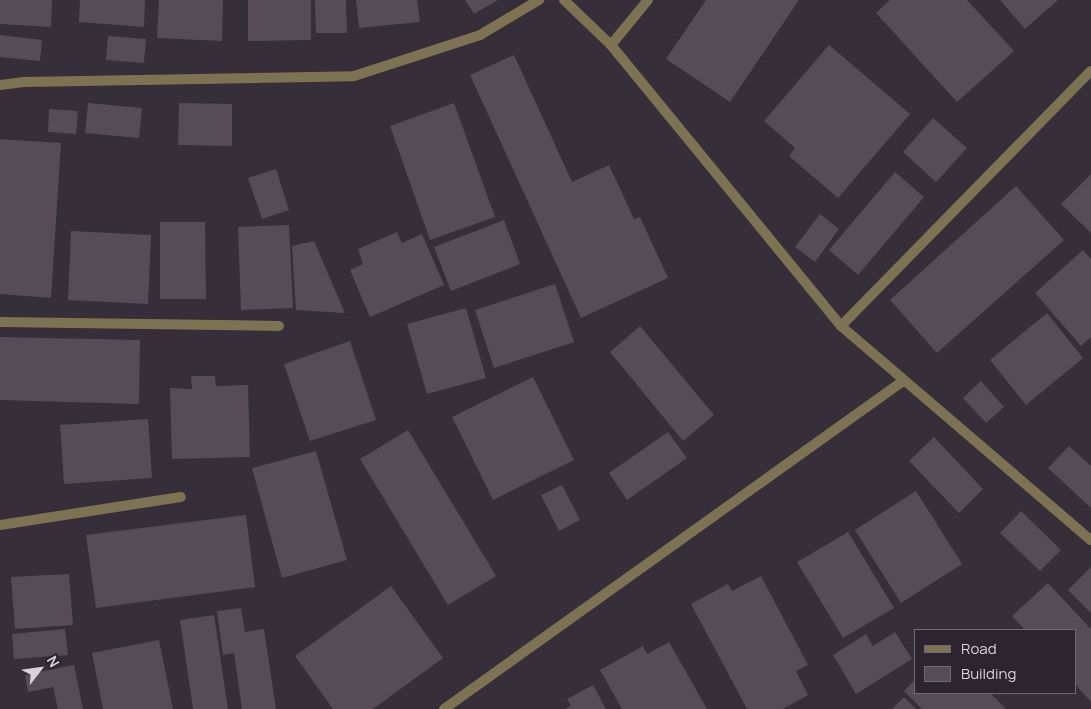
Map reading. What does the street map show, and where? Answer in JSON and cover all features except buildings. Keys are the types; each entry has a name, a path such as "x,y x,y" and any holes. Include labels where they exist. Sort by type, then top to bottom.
{"street":[{"path":"0,85 24,82 354,76 480,35 539,0"},
{"path":"564,0 611,45 841,326 1091,540"},
{"path":"611,45 648,0"},
{"path":"841,326 1091,71"},
{"path":"0,322 279,326"},
{"path":"444,709 903,381"},
{"path":"0,525 182,497"}]}
